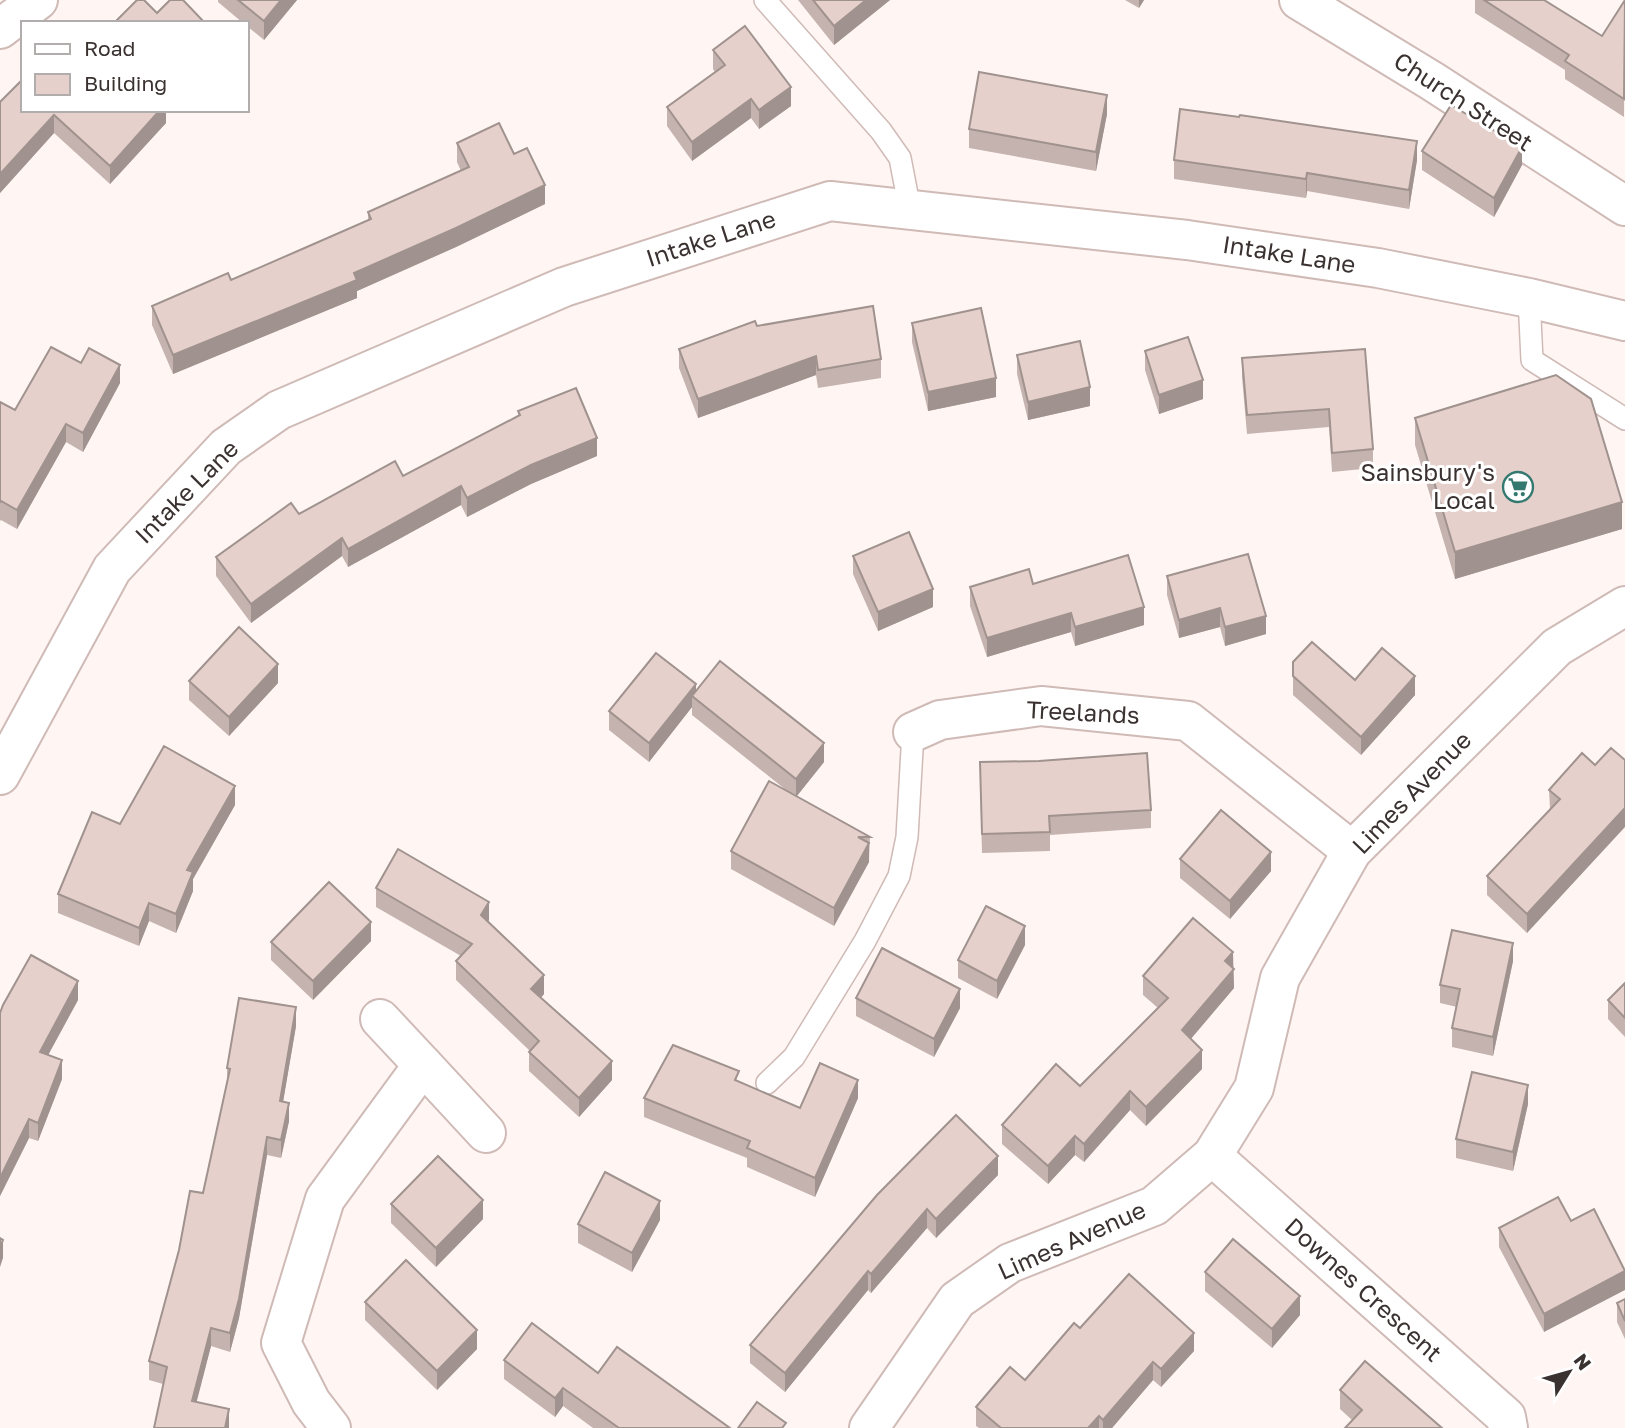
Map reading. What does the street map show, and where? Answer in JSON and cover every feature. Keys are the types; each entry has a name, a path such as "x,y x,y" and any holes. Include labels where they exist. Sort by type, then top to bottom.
{"street":[{"path":"0,29 38,0"},
{"name":"Church Street","path":"1299,0 1432,81 1625,206"},
{"name":"Intake Lane","path":"0,775 112,569 226,447 279,410 564,287 830,201 1187,240 1378,268 1529,298 1625,321"},
{"name":"Limes Avenue","path":"869,1428 957,1300 1010,1263 1154,1206 1212,1156 1254,1088 1280,978 1352,851 1558,647 1625,606"},
{"name":"Treelands","path":"913,732 940,720 1041,706 1188,720 1352,851"},
{"path":"380,1019 486,1133"},
{"path":"331,1428 311,1402 281,1343 326,1199 423,1065"},
{"name":"Downes Crescent","path":"1212,1156 1506,1417 1508,1428"}],"lane":[{"path":"765,0 881,131 900,158 910,210"},
{"path":"1529,298 1532,360 1625,419"},
{"name":"Treelands","path":"767,1083 794,1057 865,941 899,876 907,837 913,732"}],"building":[{"path":"137,0 144,0 157,13 170,0 183,0 203,21 116,21"},
{"path":"238,0 281,0 264,21"},
{"path":"813,0 866,0 834,26"},
{"path":"1484,0 1544,0 1602,36 1625,0 1624,99 1565,61 1569,55"},
{"path":"745,26 791,87 759,110 751,99 692,142 667,107 725,65 713,50"},
{"path":"979,72 1107,95 1096,152 969,129"},
{"path":"21,81 21,112 158,112 110,166 54,115 0,174 0,102"},
{"path":"1451,105 1522,147 1494,198 1422,151"},
{"path":"1180,109 1417,141 1409,190 1307,173 1306,179 1174,160"},
{"path":"499,123 514,154 527,148 545,185 354,273 357,280 173,355 152,306 228,273 231,280 371,219 368,212 469,167 457,143"},
{"path":"873,306 881,359 818,370 816,356 698,399 679,349 755,321 757,326"},
{"path":"981,308 996,378 928,392 912,323"},
{"path":"1188,337 1203,380 1159,395 1145,351"},
{"path":"1080,341 1090,387 1028,402 1017,355"},
{"path":"51,347 81,363 89,348 120,365 83,433 66,424 17,510 0,502 0,402 15,410"},
{"path":"1365,349 1373,449 1332,453 1329,409 1247,415 1242,358"},
{"name":"Sainsbury's Local","path":"1556,375 1591,399 1622,502 1455,552 1415,418"},
{"path":"576,388 597,438 531,465 467,498 461,486 348,549 342,538 251,604 216,557 291,503 299,514 395,461 403,476 520,415 518,411"},
{"path":"909,532 933,589 878,612 853,556"},
{"path":"1248,554 1266,616 1225,627 1220,608 1179,620 1167,576"},
{"path":"1128,555 1144,607 1075,627 1071,613 987,638 970,587 1029,569 1033,584"},
{"path":"239,627 278,664 229,717 189,681"},
{"path":"1312,642 1355,680 1382,648 1415,676 1361,737 1293,676 1293,662"},
{"path":"656,653 696,684 649,743 609,711"},
{"path":"720,661 824,743 796,779 692,696"},
{"path":"164,746 235,786 187,870 193,872 176,914 149,903 139,928 58,894 92,812 120,824"},
{"path":"1611,748 1625,760 1625,808 1527,914 1487,876 1560,799 1549,790 1582,753 1595,765"},
{"path":"1147,753 1151,810 1049,816 1050,832 982,834 980,762 1039,761"},
{"path":"769,781 870,837 858,837 869,843 834,908 731,851"},
{"path":"1221,810 1271,852 1230,901 1180,859"},
{"path":"398,849 489,902 481,915 544,975 531,989 612,1061 579,1098 529,1052 539,1041 456,961 472,944 376,888"},
{"path":"329,882 371,922 313,981 271,942"},
{"path":"986,906 1025,926 997,981 958,960"},
{"path":"1193,918 1233,952 1225,961 1234,969 1182,1030 1202,1050 1146,1107 1130,1091 1084,1144 1075,1136 1048,1166 1002,1125 1056,1064 1080,1086 1168,998 1143,976"},
{"path":"1452,930 1513,943 1493,1037 1452,1028 1460,989 1440,985"},
{"path":"882,948 960,989 934,1039 856,998"},
{"path":"31,955 78,981 40,1052 62,1060 38,1123 29,1119 0,1178 0,1013"},
{"path":"1625,983 1625,1018 1608,1000"},
{"path":"239,998 296,1007 280,1101 289,1103 281,1140 267,1137 239,1299 230,1333 211,1328 192,1401 229,1409 225,1428 154,1428 167,1367 149,1361 179,1250 190,1191 203,1193 230,1069 227,1068"},
{"path":"673,1045 739,1071 735,1080 800,1108 820,1063 858,1080 815,1178 747,1148 750,1141 644,1098"},
{"path":"1472,1072 1528,1085 1513,1152 1456,1139"},
{"path":"956,1115 998,1156 936,1219 927,1209 871,1274 868,1271 785,1373 750,1345 877,1195"},
{"path":"438,1156 483,1200 436,1248 391,1204"},
{"path":"605,1172 660,1201 632,1253 578,1224"},
{"path":"1558,1197 1571,1221 1594,1209 1625,1271 1544,1314 1499,1228"},
{"path":"1233,1239 1300,1296 1272,1329 1205,1272"},
{"path":"406,1260 477,1330 437,1371 365,1302"},
{"path":"1129,1274 1194,1333 1161,1369 1153,1362 1103,1420 1099,1416 1088,1428 1001,1428 976,1407 1010,1367 1025,1380 1074,1323 1080,1328"},
{"path":"1625,1299 1625,1321 1617,1303"},
{"path":"532,1323 598,1373 617,1347 730,1428 619,1428 563,1388 555,1398 504,1360"},
{"path":"1365,1361 1442,1428 1345,1428 1362,1410 1340,1390"},
{"path":"757,1402 786,1423 782,1428 738,1428"}],"place":[{"name":"Sainsbury's Local","path":"1518,487"}]}
